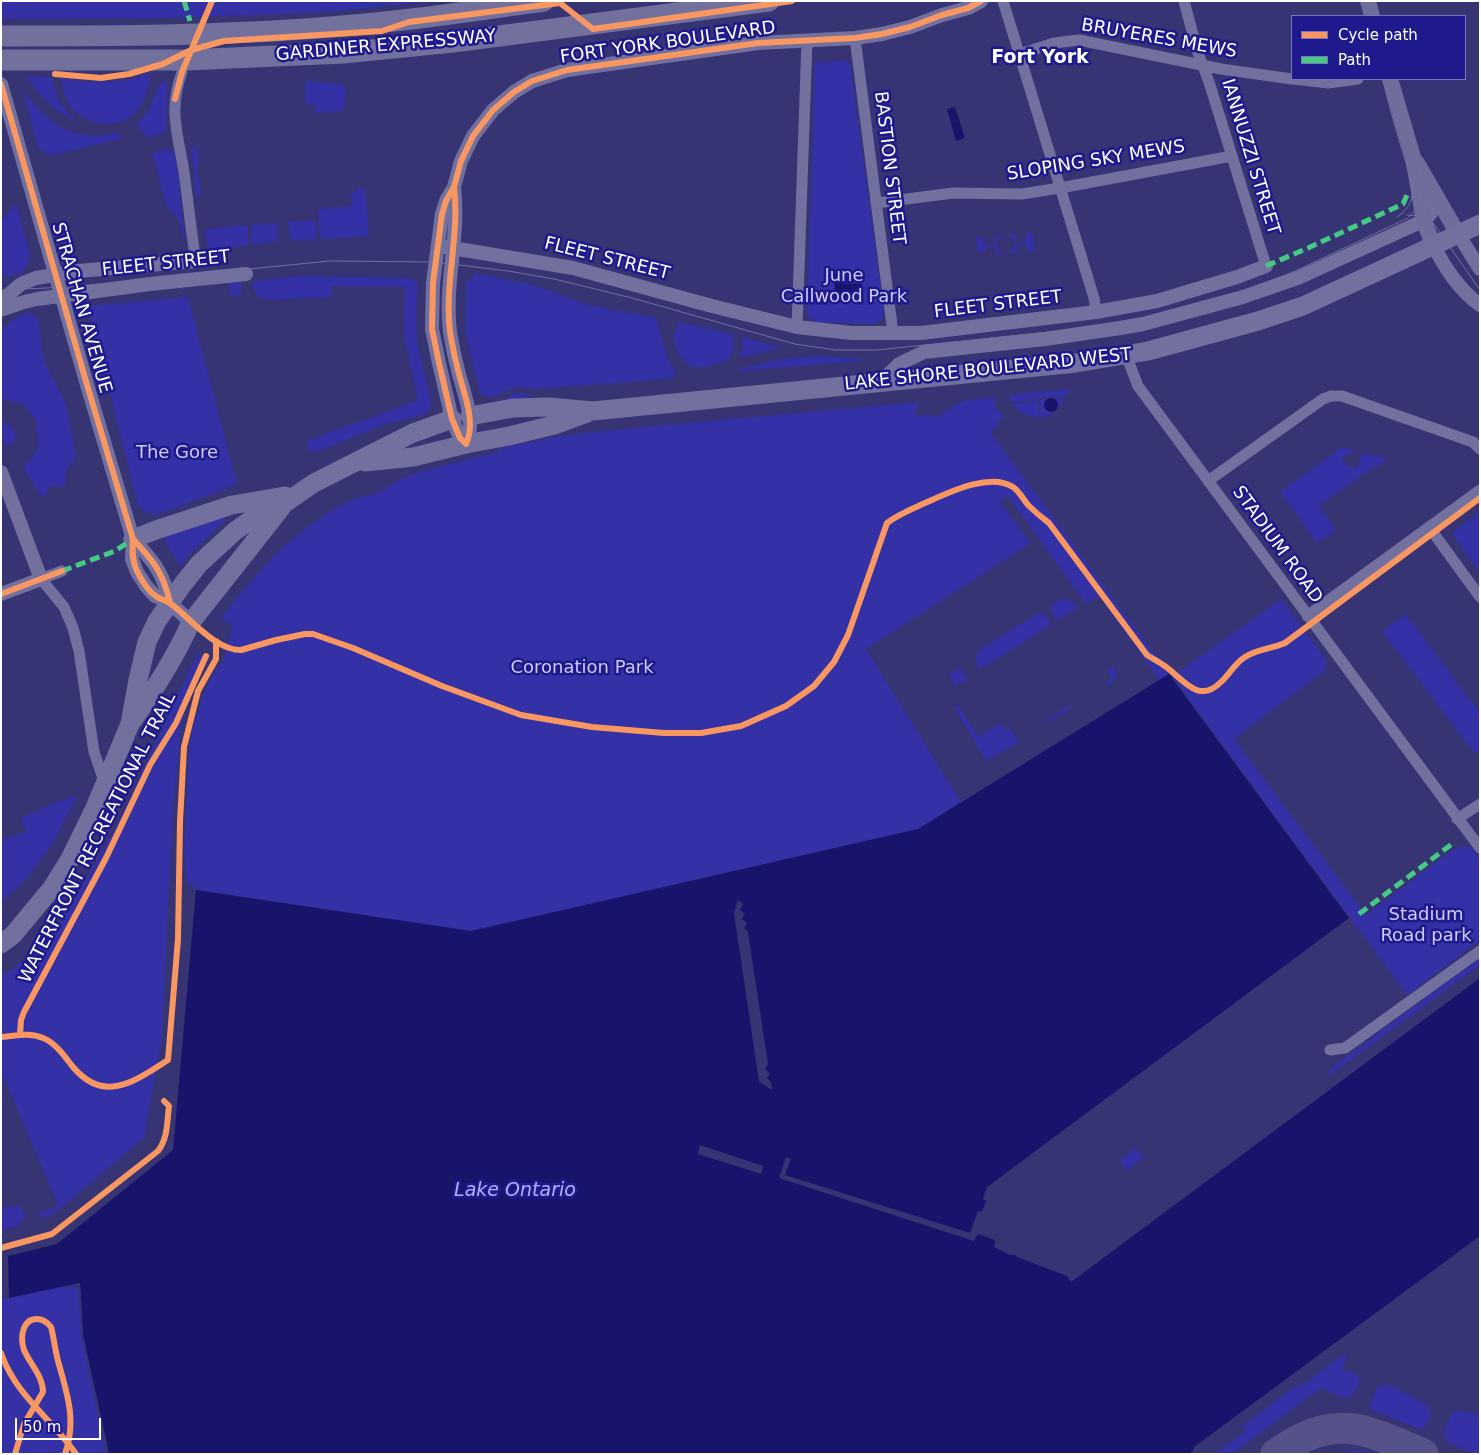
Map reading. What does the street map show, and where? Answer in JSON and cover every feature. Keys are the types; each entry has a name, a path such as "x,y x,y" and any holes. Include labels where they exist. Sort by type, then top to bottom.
{"highway":[{"name":"GARDINER EXPRESSWAY","path":"1,36 190,35 263,32 390,22 544,1"},
{"name":"GARDINER EXPRESSWAY","path":"1,60 187,60 343,53 453,42 768,1"},
{"name":"LAKE SHORE BOULEVARD WEST","path":"1,944 13,936 52,888 73,851 105,785 130,724 147,642 157,620 199,564 224,540 252,519 314,483 413,433 461,418 513,408 548,407 593,411 1076,363 1126,355 1205,336 1303,306 1480,224"},
{"name":"LAKE SHORE BOULEVARD WEST","path":"354,464 412,457 510,436 554,425 593,411"},
{"name":"LAKE SHORE BOULEVARD WEST","path":"130,724 159,682 184,638 190,622 291,498"},
{"path":"133,539 232,505 291,498"}],"main road":[{"path":"1368,1 1372,15"},
{"path":"1390,80 1413,157 1424,221 1433,246"},
{"path":"1413,157 1458,234"}],"street":[{"name":"FORT YORK BOULEVARD","path":"942,15 956,1"},
{"name":"FORT YORK BOULEVARD","path":"461,418 432,329 432,295 442,214 446,201 454,187 461,161 478,129 493,110 514,92 532,81 567,70 603,64 758,43 855,38 882,34 968,8 981,1"},
{"path":"1003,1 1094,298 1096,312"},
{"name":"IANNUZZI STREET","path":"1184,1 1202,66 1209,82 1266,266"},
{"name":"BASTION STREET","path":"855,38 893,333"},
{"path":"796,328 807,40"},
{"name":"BRUYERES MEWS","path":"1020,54 1054,43 1079,40 1202,66 1291,79"},
{"path":"182,72 178,84 174,118 184,170 196,260"},
{"name":"BRUYERES MEWS","path":"1302,80 1328,83 1350,80"},
{"name":"STRACHAN AVENUE","path":"1,84 133,539 132,558 137,572 155,596 170,603 190,622"},
{"name":"SLOPING SKY MEWS","path":"876,203 953,193 1022,194 1232,156"},
{"name":"FORT YORK BOULEVARD","path":"454,187 457,218 448,294 450,330 456,364 461,418 460,438 466,444"},
{"path":"881,382 899,364 924,352 1120,328 1143,324 1243,297 1298,278 1424,221 1431,213 1436,196"},
{"path":"1458,234 1480,269"},
{"name":"FLEET STREET","path":"438,246 573,268 796,328 851,333 921,333 1096,312 1157,301 1237,277 1266,266"},
{"path":"1433,246 1446,270 1468,297 1480,306"},
{"name":"FLEET STREET","path":"1,300 28,280 56,274 196,260"},
{"name":"FLEET STREET","path":"1,310 24,302 62,296 246,274"},
{"name":"STADIUM ROAD","path":"1126,355 1138,386 1480,848"},
{"path":"1208,481 1323,399 1331,396 1342,396 1473,442 1480,449"},
{"path":"1,472 41,579 64,607 73,628 79,651 94,752 105,785"},
{"path":"1307,616 1480,490"},
{"path":"1429,527 1480,596"},
{"name":"STRACHAN AVENUE","path":"133,539 153,560 160,572 165,582 170,603"},
{"path":"1,594 62,571"},
{"path":"1457,819 1480,804"},
{"path":"1330,1050 1346,1048 1480,951"}],"green space":[{"path":"1,1 433,1 330,12 165,18 3,19"},
{"name":"June Callwood Park","path":"848,60 884,310 882,319 875,324 815,322 807,315 815,65 816,62"},
{"path":"151,73 147,92 139,109 123,121 107,124 83,118 71,107 64,93 61,78 79,82 124,81"},
{"path":"26,76 51,77 59,102 78,123 49,103"},
{"path":"167,81 166,127 164,133 147,138 137,125 149,110 159,84"},
{"path":"305,81 346,85 344,109 341,111 315,113 314,104 306,105"},
{"path":"23,91 49,119 65,129 89,136 120,133 121,139 53,155 46,154 38,147"},
{"path":"197,146 199,163 196,170 200,178 201,196 196,193 191,148"},
{"path":"165,149 174,152 176,157 185,239 183,239 177,218 167,208 152,153"},
{"path":"358,187 365,187 369,236 320,239 318,209 352,206 351,192 358,191"},
{"path":"17,205 30,256 29,261 21,272 1,276 1,223 13,206"},
{"path":"315,220 317,239 291,241 288,221"},
{"path":"277,223 278,241 252,245 251,225"},
{"path":"247,225 249,245 214,249 209,248 207,245 205,232 209,229"},
{"path":"1025,233 1033,233 1035,251 1027,252 1026,244 1017,245 1017,253 1010,254 1009,251 1013,251 1015,244 1012,237 1007,235 1015,234 1017,243 1026,241"},
{"path":"1002,236 1002,238 998,239 996,246 999,248 999,252 1004,254 996,255 995,247 986,248 986,253 984,251 977,252 976,238 984,237 985,246 994,245 994,237"},
{"path":"474,274 527,283 589,305 656,318 668,360 677,374 672,378 651,380 539,389 516,387 496,396 486,397 480,393 465,331 466,280 473,280"},
{"path":"301,276 409,278 415,280 418,285 416,309 417,342 431,402 430,409 425,414 386,424 314,453 309,450 306,441 418,400 404,336 405,287 331,286 332,297 267,300 257,295 252,285 254,281"},
{"path":"241,282 241,295 235,296 229,292 229,283"},
{"name":"The Gore","path":"188,297 237,484 157,515 144,512 138,505 88,306"},
{"path":"29,312 38,319 44,361 66,404 76,457 65,473 66,484 60,487 54,485 49,488 45,496 40,495 23,468 32,458 38,447 36,420 22,404 1,398 1,331 12,320"},
{"path":"679,322 734,335 733,352 727,361 704,367 691,367 681,357 675,347 674,336"},
{"path":"742,337 781,348 738,358 743,347"},
{"path":"818,356 860,358 860,361 739,371 738,369 789,358"},
{"path":"1069,389 1068,395 1011,402 1009,395"},
{"path":"520,392 534,396 503,401 513,394"},
{"name":"Coronation Park","path":"994,397 996,408 1004,418 997,422 999,425 990,432 1150,648 1177,673 1281,599 1327,663 1324,671 1234,739 1366,915 1452,850 1461,846 1472,848 1480,858 1480,940 1407,995 1170,674 1159,680 1099,596 1086,604 1008,496 999,501 1031,543 866,649 961,802 918,829 471,931 196,890 187,881 184,852 189,749 191,735 201,702 212,676 224,660 232,625 221,619 266,564 283,547 320,518 341,506 362,496 377,492 407,476 499,452 499,448 557,437 610,430 919,402 914,415 939,416 954,405 967,400"},
{"path":"1066,397 1058,409 1059,404 1047,411 1054,412 1046,417 1041,417 1040,400"},
{"path":"1038,400 1040,418 1023,414 1012,404"},
{"path":"1,424 11,426 16,437 11,446 6,445 1,433"},
{"path":"1342,447 1353,450 1342,458 1346,465 1357,469 1362,453 1386,458 1379,466 1372,468 1319,506 1336,530 1317,543 1280,492"},
{"path":"1480,512 1480,573 1453,535 1455,530"},
{"path":"224,517 226,519 193,551 190,551 190,554 180,566 163,537"},
{"path":"1066,599 1072,601 1078,608 1056,621 1051,609 1052,604"},
{"path":"1040,612 1051,625 979,670 976,655 979,650"},
{"path":"1406,614 1480,713 1480,749 1474,753 1382,631"},
{"path":"197,654 207,658 190,694 181,727 173,805 162,1038 144,1138 60,1209 49,1216 40,1217 37,1215 39,1213 58,1205 1,1071 1,976 16,967 56,930 115,829"},
{"path":"1114,666 1117,676 1107,686 1104,684 1112,679 1107,669"},
{"path":"960,668 967,680 955,686 949,674"},
{"path":"958,705 978,736 1001,723 1006,730 1009,727 1019,742 986,761 954,707"},
{"path":"1070,705 1069,710 1048,722 1047,719"},
{"path":"78,794 53,843 28,877 1,903 1,840 26,832 21,818"},
{"path":"1480,958 1480,965 1330,1075 1327,1072 1334,1066"},
{"path":"1135,1148 1144,1157 1128,1170 1125,1169 1121,1159"},
{"path":"19,1205 24,1213 24,1220 17,1226 1,1230 1,1208"},
{"path":"80,1283 83,1335 109,1454 1,1454 1,1299"},
{"path":"1348,1351 1342,1369 1358,1374 1357,1377 1361,1378 1351,1396 1345,1399 1321,1388 1232,1454 1214,1454 1245,1431 1242,1426 1298,1384 1300,1387"},
{"path":"1390,1385 1426,1404 1430,1409 1431,1417 1422,1430 1370,1409 1372,1397 1379,1386"},
{"path":"1454,1410 1480,1414 1480,1454 1473,1454 1446,1441 1444,1431"},
{"path":"1360,1450 1374,1454 1327,1454"}],"water":[{"path":"955,107 965,138 956,141 947,109"},
{"path":"835,283 862,284 862,297 834,296"},
{"path":"1051,398 1056,400 1058,405 1056,410 1051,412 1046,410 1044,405 1046,400"},
{"name":"Lake Ontario","path":"1169,674 1349,918 987,1187 983,1199 986,1201 982,1212 978,1211 970,1233 785,1175 791,1159 786,1157 779,1178 974,1241 978,1234 995,1240 994,1247 1010,1255 1015,1255 1067,1276 1071,1282 1480,978 1480,1236 1194,1447 1189,1454 109,1454 83,1335 80,1283 9,1298 8,1256 57,1244 173,1150 196,890 471,931 918,829","holes":["738,900 743,904 740,910 745,914 742,919 747,923 744,928 748,932 768,1064 765,1069 770,1073 767,1078 771,1082 772,1090 759,1082 734,913"]}],"pier":[{"path":"700,1145 763,1166 761,1174 698,1154"},
{"path":"80,1283 83,1335 109,1454 106,1454 81,1335 78,1286 65,1289 63,1287"}],"taxiway":[{"path":"1276,1454 1315,1433 1333,1429 1366,1432 1423,1454"}],"tram line":[{"path":"1365,1 1369,15"},
{"path":"1383,80 1412,190 1409,206 1397,217"},
{"path":"1,290 69,287 329,261 435,262 554,279 632,298 795,344 836,350 877,350 1118,324 1217,300 1291,273 1408,218 1416,209 1420,198 1421,175 1394,80"},
{"path":"1407,215 1424,216 1434,224 1480,290"},
{"path":"1399,225 1411,224 1421,229 1469,290 1480,299"}],"marked path":[{"path":"184,1 190,21"},
{"path":"1266,266 1403,204 1407,195"},
{"path":"62,571 115,551 133,539"},
{"path":"1359,914 1452,844"}],"cycle path":[{"path":"175,99 182,72 212,1"},
{"path":"55,74 101,78 129,74 163,64 191,50 224,41 382,31 409,22 560,3 593,29 792,1"},
{"path":"454,187 455,223 449,314 454,353 468,405 470,425 466,444 460,438 452,419 432,329 433,283 442,214 446,201 454,187 461,161 473,136 493,110 514,92 532,81 567,70 758,43 855,38 882,34 968,8 981,1"},
{"path":"1,84 133,539 133,556 136,569 154,595 171,604 213,639 232,649 241,650 276,640 313,634 353,648 442,686 521,715 592,727 664,733 701,733 741,726 786,706 814,686 834,662 848,635 887,523 906,512 957,490 992,482 1003,483 1013,487 1020,493 1028,505 1049,523 1147,655 1165,666 1194,689 1206,691 1221,682 1245,657 1254,652 1285,643 1480,498"},
{"path":"133,539 157,568 170,603"},
{"path":"1,594 62,571"},
{"path":"1,1037 27,1035 38,1036 48,1040 85,1078 97,1085 109,1087 132,1081 168,1060 178,939 180,822 184,747 198,691 216,659 216,641"},
{"name":"WATERFRONT RECREATIONAL TRAIL","path":"20,1035 21,1020 24,1012 106,858 150,765 176,723 206,656"},
{"path":"1,1248 52,1234 158,1151 164,1141 167,1124 169,1106 164,1101"},
{"path":"15,1454 24,1424 43,1392 39,1375 24,1350 22,1340 25,1326 28,1322 37,1319 45,1321 51,1327 67,1396 70,1430 65,1454"},
{"path":"1,1353 15,1382 76,1454"}],"district":[{"name":"Fort York","path":"1040,58"}],"park label":[{"name":"Stadium Road park","path":"1426,925"}]}
